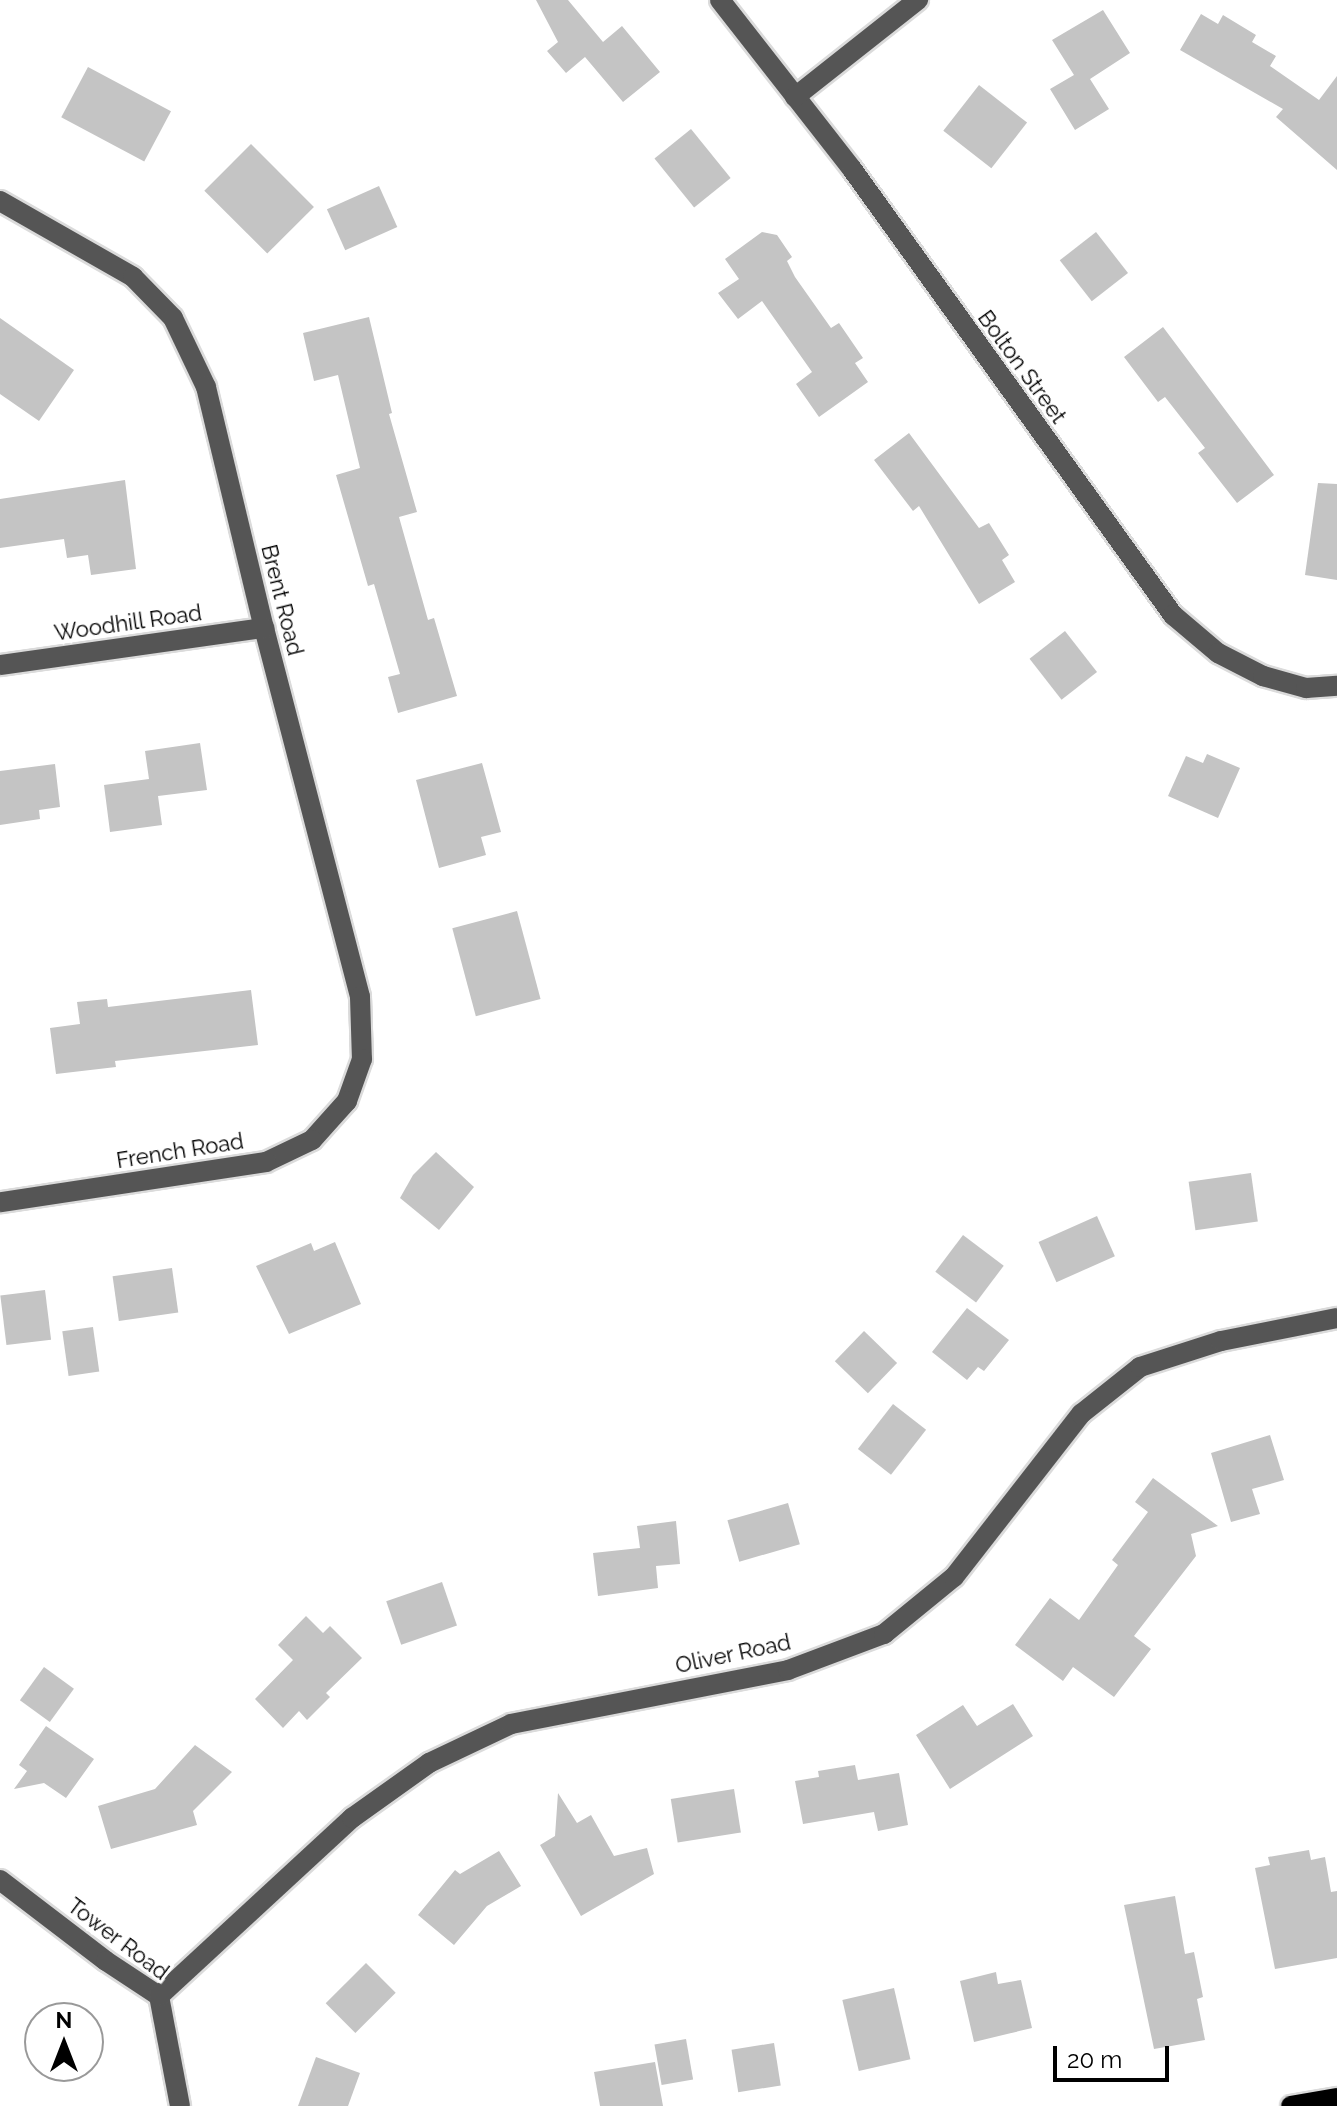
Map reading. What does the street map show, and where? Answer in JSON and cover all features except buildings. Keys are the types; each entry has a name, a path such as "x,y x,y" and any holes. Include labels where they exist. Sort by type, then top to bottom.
{"main road":[{"path":"1291,2106 1337,2098"}],"street":[{"name":"Bolton Street","path":"720,0 852,169 1173,615 1218,653 1263,676 1306,688 1337,686"},
{"path":"795,97 918,0"},
{"name":"Brent Road","path":"0,201 133,277 173,318 206,387 264,628 360,997 362,1059 347,1101"},
{"name":"Woodhill Road","path":"0,665 264,628"},
{"name":"French Road","path":"0,1202 266,1162 312,1140 347,1101"},
{"name":"Oliver Road","path":"159,1996 352,1818 429,1763 511,1724 788,1670 884,1634 954,1577 1081,1414 1140,1367 1221,1341 1337,1318"},
{"name":"Tower Road","path":"0,1880 106,1961 159,1996 180,2106"}]}
